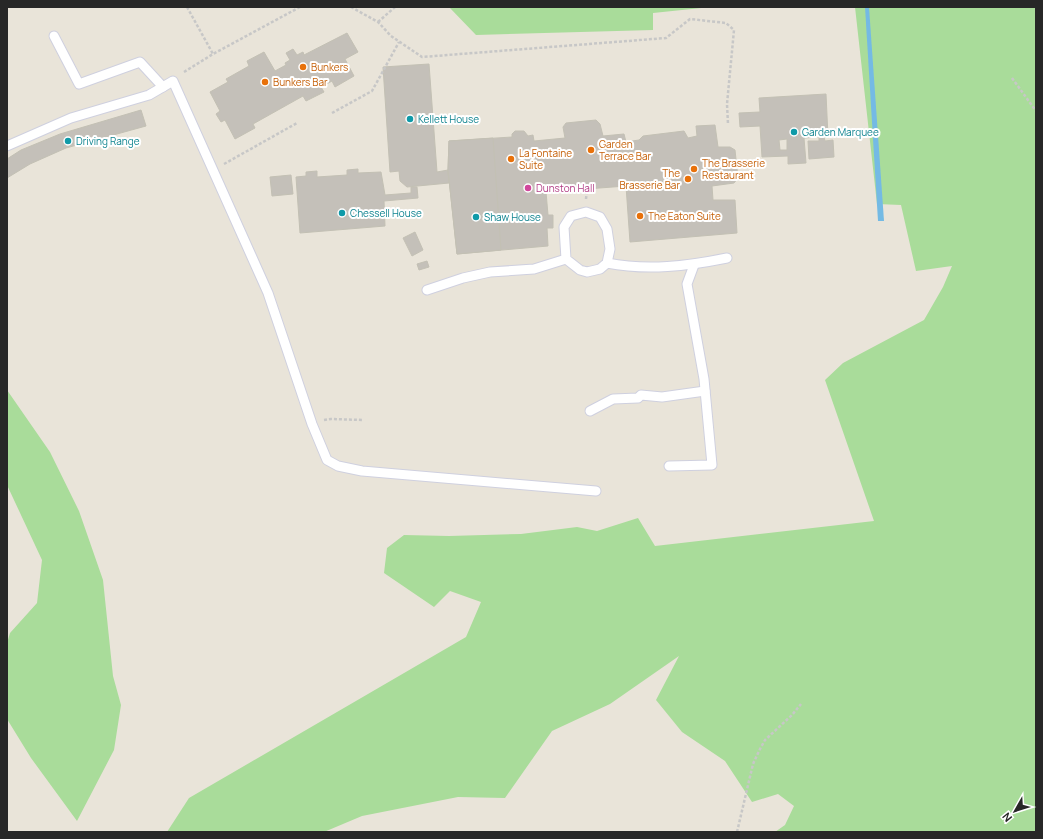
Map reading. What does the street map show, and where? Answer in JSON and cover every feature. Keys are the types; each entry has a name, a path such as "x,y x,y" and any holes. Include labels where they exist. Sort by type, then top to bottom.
{"lane":[{"path":"54,36 79,84 140,62 163,87"},
{"path":"7,146 71,118 149,95 173,81 268,293 312,424 327,460 338,466 362,471 596,491"},
{"path":"586,212 600,217 607,229 610,249 608,263 600,269 587,272 580,270 566,259 564,227 571,216 586,212"},
{"path":"608,263 627,267 640,267 694,264 727,258"},
{"path":"427,290 476,275 490,272 534,269 566,259"},
{"path":"669,466 712,465 705,391 686,284 694,264"},
{"path":"590,411 613,399 638,398 641,395 662,396 705,391"}],"path":[{"path":"187,7 213,54"},
{"path":"173,81 187,69 300,7"},
{"path":"351,7 378,22 391,36 422,57 666,38 690,19 726,23 734,30 727,104 728,124"},
{"path":"378,22 395,7"},
{"path":"332,113 372,91 399,42"},
{"path":"1012,78 1036,111"},
{"path":"213,171 297,123"},
{"path":"312,424 331,418 363,420"},
{"path":"737,832 753,764 765,740 792,715 801,704"}],"green space":[{"path":"449,7 711,7 653,13 653,30 476,35"},
{"path":"855,7 1036,7 1036,832 775,832 785,825 794,806 778,794 752,802 725,761 682,732 656,700 679,656 610,704 552,731 505,798 458,797 362,816 324,832 167,832 189,798 466,637 481,602 450,591 434,607 384,573 387,548 404,535 449,536 521,534 577,527 597,531 638,518 655,546 874,521 825,380 843,363 924,320 943,287 952,266 916,271 901,205 877,204"},
{"path":"7,390 50,452 79,511 103,580 113,676 121,705 114,750 77,821 31,758 7,719 7,643 10,633 37,603 42,560 7,485"}],"water":[{"path":"865,7 869,7 884,221 878,221"}],"building":[{"path":"347,33 358,52 345,59 354,76 335,87 332,81 321,87 324,92 306,101 303,96 253,124 255,128 235,139 225,120 221,122 216,114 220,111 210,92 228,82 226,79 249,66 247,61 264,52 275,71 286,65 285,63 290,60 286,53 293,49 297,55 303,52 304,55"},
{"name":"Kellett House","path":"429,64 437,172 448,170 449,183 407,187 400,181 399,171 390,172 383,67"},
{"name":"Garden Marquee","path":"826,94 828,137 824,137 825,141 833,140 834,157 809,159 808,141 819,141 819,137 804,138 806,163 788,164 788,156 762,157 760,126 740,127 739,113 760,112 759,98","holes":["787,139 787,150 780,150 779,140"]},
{"name":"Driving Range","path":"141,110 146,126 66,148 30,164 7,178 7,159 21,150 60,134"},
{"name":"Dunston Hall","path":"596,120 600,124 603,136 624,134 626,142 639,140 643,136 684,131 688,138 697,136 696,126 715,125 718,147 730,147 735,150 738,178 734,183 712,186 713,200 735,200 737,233 630,242 626,186 546,192 548,215 553,215 553,228 547,228 548,246 457,254 448,170 449,141 512,137 512,134 515,131 524,131 528,136 533,135 534,141 565,138 563,127 566,123"},
{"name":"Shaw House","path":"493,138 501,250 457,254 448,170 449,141"},
{"name":"Chessell House","path":"358,169 358,173 381,172 385,195 411,193 411,187 417,187 418,198 384,201 385,226 300,233 296,177 306,176 306,172 317,171 317,177 347,175 347,170"},
{"path":"291,175 293,194 272,196 270,177"},
{"path":"415,232 423,250 412,256 403,238"},
{"path":"427,261 429,267 419,270 417,264"}],"place":[{"name":"Bunkers","path":"303,67"},
{"name":"Bunkers Bar","path":"265,82"},
{"name":"Kellett House","path":"410,119"},
{"name":"Garden Marquee","path":"794,132"},
{"name":"Driving Range","path":"68,141"},
{"name":"Garden Terrace Bar","path":"591,150"},
{"name":"La Fontaine Suite","path":"511,159"},
{"name":"The Brasserie Restaurant","path":"694,169"},
{"name":"The Brasserie Bar","path":"688,179"},
{"name":"Dunston Hall","path":"528,188"},
{"name":"Chessell House","path":"342,213"},
{"name":"The Eaton Suite","path":"640,216"},
{"name":"Shaw House","path":"476,217"}]}
